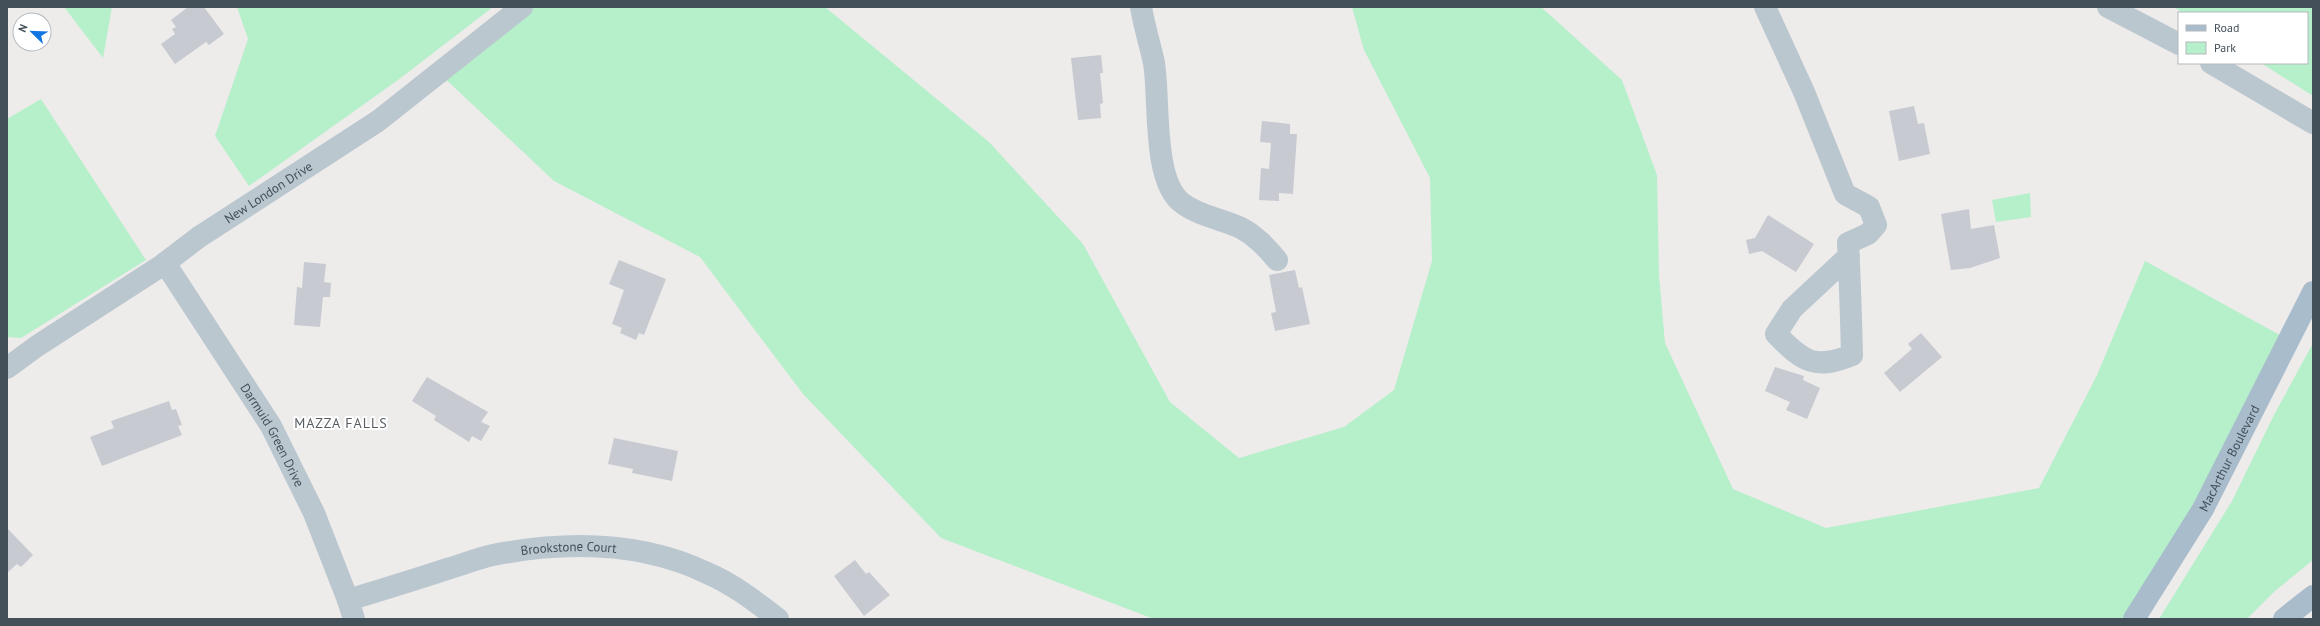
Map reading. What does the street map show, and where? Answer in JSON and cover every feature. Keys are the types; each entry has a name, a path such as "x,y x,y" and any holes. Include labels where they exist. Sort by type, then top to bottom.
{"main road":[{"name":"MacArthur Boulevard","path":"2134,619 2203,509 2313,292"},
{"path":"2284,619 2313,596"}],"street":[{"name":"New London Drive","path":"7,368 36,346 165,263 199,237 378,121 522,7"},
{"path":"1140,7 1154,64 1157,120 1164,175 1169,189 1181,203 1241,228 1260,240 1277,260"},
{"path":"1765,7 1804,92 1845,194 1869,206 1876,224 1868,234 1848,243 1849,256 1852,355 1832,363 1809,361 1792,351 1776,334 1792,309 1849,256"},
{"path":"2108,7 2178,43"},
{"path":"2213,64 2313,123"},
{"name":"Darmuid Green Drive","path":"165,263 271,426 314,513 351,609"},
{"name":"Brookstone Court","path":"351,609 492,556 550,546 593,545 633,550 672,560 708,573 751,598 778,619"}],"green space":[{"path":"64,7 112,7 103,58"},
{"path":"237,7 493,7 398,80 249,186 215,136 248,39"},
{"path":"522,7 825,7 989,142 1083,244 1170,402 1239,458 1344,427 1394,390 1432,261 1430,178 1364,50 1352,7 1541,7 1622,80 1657,175 1659,275 1665,343 1733,489 1826,528 2039,488 2097,375 2145,261 2289,340 2134,619 1154,619 941,538 803,394 700,257 554,181 439,73"},
{"path":"2174,7 2313,7 2313,96 2263,64 2308,64 2308,12 2182,12"},
{"path":"41,99 146,260 21,338 7,337 7,119"},
{"path":"2030,193 2031,217 1996,222 1992,200"},
{"path":"2313,343 2313,560 2275,591 2247,619 2159,619 2232,501 2274,415"}],"building":[{"path":"188,7 204,7 224,34 209,45 206,42 175,64 161,44 175,34 172,29 176,27 171,20"},
{"path":"1101,55 1103,73 1100,73 1103,103 1100,104 1101,118 1078,120 1071,58"},
{"path":"1914,106 1918,124 1924,123 1930,154 1899,161 1889,111"},
{"path":"1262,121 1290,124 1290,134 1297,134 1293,194 1279,193 1279,201 1259,200 1261,168 1269,169 1271,143 1260,142"},
{"path":"1969,209 1971,229 1994,225 2000,258 1970,268 1951,270 1941,214"},
{"path":"1768,215 1814,244 1796,272 1762,251 1749,254 1746,240 1755,238"},
{"path":"619,260 666,279 644,335 639,333 636,340 620,333 622,328 612,324 624,290 609,284"},
{"path":"304,262 326,264 324,282 331,283 330,297 323,297 320,327 294,325 297,287 302,288"},
{"path":"1295,270 1299,288 1302,287 1310,324 1275,331 1271,313 1276,312 1269,275"},
{"path":"1921,333 1942,357 1900,392 1884,373 1912,349 1908,344"},
{"path":"1775,367 1804,376 1803,380 1820,388 1807,419 1786,410 1790,402 1765,391"},
{"path":"427,377 488,412 481,422 490,426 481,441 472,436 469,442 434,420 436,416 412,401"},
{"path":"169,401 172,410 176,409 182,425 178,426 182,435 102,466 90,437 114,428 111,421"},
{"path":"614,438 678,451 672,481 632,473 633,469 608,464"},
{"path":"7,528 33,555 21,567 17,564 7,573"},
{"path":"855,560 866,574 869,572 890,595 864,616 834,576"}],"district":[{"name":"MAZZA FALLS","path":"341,423"}]}
